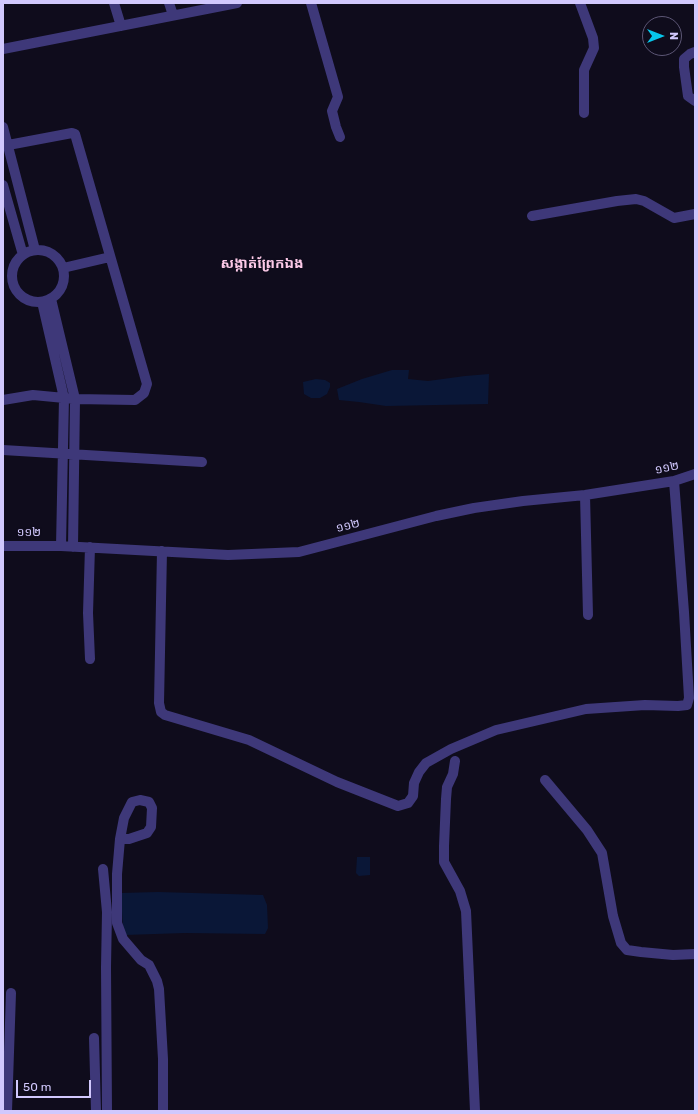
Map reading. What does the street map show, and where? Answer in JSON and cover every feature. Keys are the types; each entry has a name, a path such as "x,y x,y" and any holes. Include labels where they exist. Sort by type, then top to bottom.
{"street":[{"path":"114,3 121,26"},
{"path":"169,3 173,16"},
{"path":"3,48 237,3"},
{"path":"311,3 338,97 332,111 340,137"},
{"path":"580,3 593,38 594,48 584,70 584,113"},
{"path":"695,52 684,59 684,67 688,96 695,101"},
{"path":"3,127 5,145 35,250"},
{"path":"3,400 33,396 75,399 135,400 144,393 147,384 75,134 72,133 5,145"},
{"path":"3,185 22,254"},
{"path":"532,216 636,199 644,201 674,218 695,214"},
{"path":"35,250 44,250 59,260 63,268 64,277 58,294 46,301 35,303 27,301 21,297 8,285 15,262 22,254 35,250"},
{"path":"63,268 110,257"},
{"path":"46,301 75,399 73,546"},
{"path":"46,301 64,398 61,546"},
{"path":"3,450 202,462"},
{"name":"១១២","path":"3,546 73,546 228,555 299,552 436,516 474,508 674,481 695,474"},
{"path":"162,551 159,703 162,712 165,715 249,740 337,782 398,806 408,803 413,796 414,783 426,762 451,749 496,730 586,709 645,705 686,705 689,698 674,481"},
{"path":"585,494 588,615"},
{"path":"90,547 88,613 90,659"},
{"path":"455,761 446,799 444,862 460,891 466,911 475,1111"},
{"path":"545,780 587,830 602,853 613,916 621,943 627,950 673,955 695,954"},
{"path":"120,839 117,874 117,923 122,939 141,960 149,965 158,981 163,1059 163,1111"},
{"path":"103,869 107,912 106,975 108,1111"},
{"path":"7,1111 11,993"},
{"path":"94,1038 96,1111"}],"water":[{"path":"392,370 409,370 408,379 428,381 489,374 488,404 386,406 339,400 337,389 362,379"},
{"path":"316,379 325,380 330,383 330,387 327,394 320,398 311,398 304,394 303,382"},
{"path":"357,857 370,857 370,875 359,876 356,873"},
{"path":"158,892 263,895 267,905 268,928 265,934 185,933 125,935 123,931 121,893"}],"district":[{"name":"សង្កាត់ព្រែកឯង","path":"262,264"}]}
